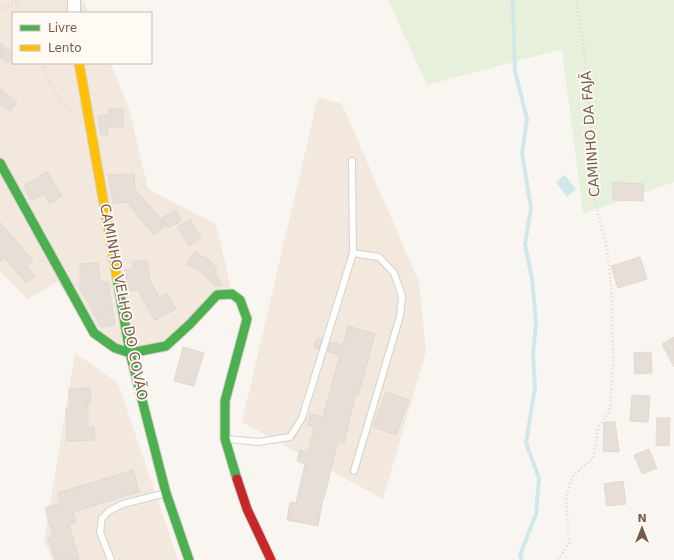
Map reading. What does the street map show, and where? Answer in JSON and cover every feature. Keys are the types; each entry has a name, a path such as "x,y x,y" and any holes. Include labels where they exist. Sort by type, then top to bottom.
{"street":[{"path":"74,0 74,12"},
{"name":"CAMINHO VELHO DO COVÃO","path":"79,64 130,353 166,493 189,560"},
{"path":"0,163 94,333 115,348 130,353 166,346 190,324 217,295 232,294 240,300 247,319 225,401 225,439 246,509 270,560"}],"lane":[{"path":"225,439 258,442 290,437 302,418 353,253 352,161"},
{"path":"353,253 379,257 394,273 402,296 400,316 354,471"},
{"path":"111,560 100,532 102,518 109,511 123,504 166,493"}],"path":[{"path":"16,0 21,12"},
{"name":"CAMINHO DA FAJÃ","path":"558,560 569,543 566,498 572,477 593,458 598,428 610,410 613,361 612,290 607,248 591,186 591,128 583,44 576,0"},
{"path":"0,9 18,4"},
{"path":"41,64 60,100 76,116"}],"shaded area":[{"path":"0,0 83,0 89,12 12,12 12,64 110,64 128,105 148,189 216,224 231,288 180,332 148,349 125,353 93,325 57,282 28,299 0,272"},
{"path":"318,97 342,104 419,282 426,351 383,499 242,422"},
{"path":"75,353 118,383 178,560 53,560 44,541"}],"green space":[{"path":"388,0 674,0 674,182 583,214 562,49 427,85"}],"water":[{"path":"565,175 576,189 567,197 556,182"}],"building":[{"path":"0,43 12,52 12,58 8,63 0,57"},
{"path":"0,89 17,102 10,111 0,104"},
{"path":"109,109 123,109 123,127 107,127 108,134 101,135 98,116 109,115"},
{"path":"47,172 62,196 50,204 44,194 31,200 24,186"},
{"path":"134,174 135,189 166,225 154,235 127,202 113,203 108,175"},
{"path":"613,182 644,184 643,201 613,200"},
{"path":"176,210 181,221 168,228 162,218"},
{"path":"190,219 201,238 189,246 178,227"},
{"path":"0,222 33,261 27,266 35,276 26,283 5,258 0,262"},
{"path":"195,252 209,260 217,269 215,272 222,285 215,286 202,273 187,264"},
{"path":"640,257 647,279 618,288 611,266"},
{"path":"147,260 150,281 159,297 167,293 176,309 155,320 138,290 129,291 125,270 133,269 132,262"},
{"path":"98,263 100,282 108,282 115,325 101,327 80,288 80,264"},
{"path":"348,326 375,334 358,396 355,396 344,443 338,441 323,498 318,526 287,520 290,502 296,503 305,464 297,461 300,450 308,453 314,427 308,425 310,414 323,417 340,355 327,351 330,342 343,345"},
{"path":"674,337 674,367 662,344"},
{"path":"317,338 322,339 319,349 314,347"},
{"path":"183,347 204,353 194,386 174,381"},
{"path":"651,352 652,373 635,374 634,353"},
{"path":"90,388 91,403 88,403 88,427 94,427 95,440 67,441 66,408 70,408 69,389"},
{"path":"386,392 409,400 396,435 373,427"},
{"path":"632,395 650,396 648,422 630,421"},
{"path":"657,418 670,418 669,446 656,445"},
{"path":"604,422 615,422 619,452 603,451"},
{"path":"649,449 657,468 642,474 634,455"},
{"path":"133,470 139,492 73,512 76,522 69,524 79,560 55,560 48,538 53,537 45,508 61,503 58,493"},
{"path":"623,481 626,504 607,506 604,484"}],"waterway":[{"path":"512,0 515,71 527,119 522,153 531,208 525,244 532,279 536,322 533,354 535,387 526,443 539,478 536,514 520,555 522,560"}],"traffic: fast":[{"path":"0,163 94,333 115,348 130,353 166,346 190,324 217,295 232,294 240,300 247,319 225,401 225,439 237,479"},
{"path":"117,278 130,353 166,493 189,560"}],"traffic: slow":[{"path":"79,64 117,278"}],"traffic: jam":[{"path":"237,479 247,509 271,560"}]}
